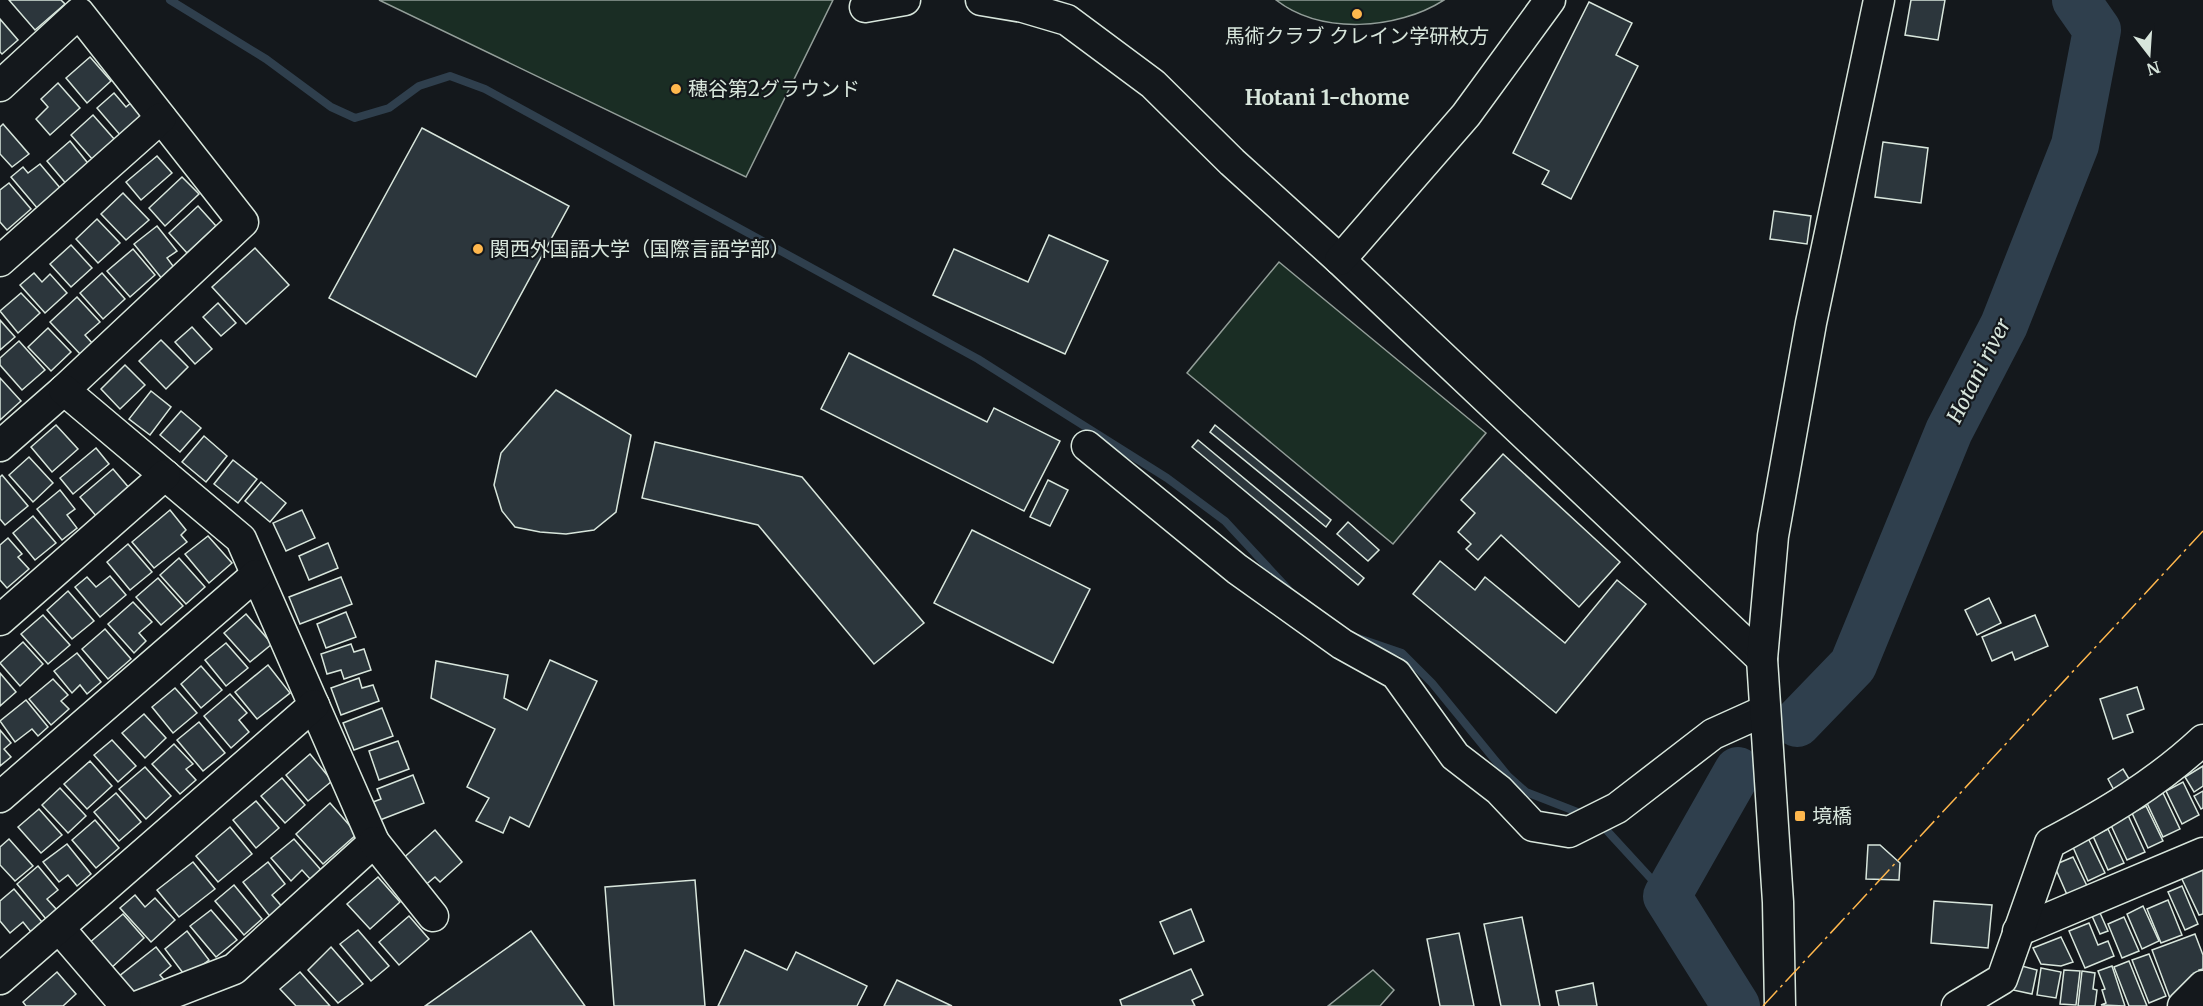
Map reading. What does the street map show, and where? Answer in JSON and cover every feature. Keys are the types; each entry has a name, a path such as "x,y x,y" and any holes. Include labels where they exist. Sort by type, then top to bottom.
{"street":[{"path":"865,8 905,0"},
{"path":"981,0 1067,20 1153,84 1232,162 1340,260 1762,659"},
{"path":"1340,260 1466,115 1550,0"},
{"path":"1780,1006 1778,902 1762,659 1773,536 1811,323 1879,0"},
{"path":"0,86 79,13 243,222 64,390 0,446"},
{"path":"0,261 161,118"},
{"path":"64,390 241,539 374,842 433,916"},
{"path":"1087,446 1237,569 1342,644 1396,674 1455,756 1499,790 1533,826 1569,832 1617,808 1713,734 1764,711"},
{"path":"0,620 165,475"},
{"path":"0,797 256,575"},
{"path":"0,980 314,705"},
{"path":"1957,1006 2002,979 2049,843 2139,793 2203,740"},
{"path":"139,1006 234,969 374,842"},
{"path":"2018,931 2203,853"},
{"path":"59,928 126,1006"},
{"path":"2183,1006 2203,986"}],"green space":[{"name":"穂谷第2グラウンド","path":"379,0 833,0 746,177"},
{"name":"馬術クラブ クレイン学研枚方","path":"1276,0 1444,0 1404,18 1359,24 1315,19 1294,11"},
{"path":"1279,262 1486,433 1393,544 1187,373"},
{"path":"1373,970 1394,990 1380,1006 1328,1006"}],"building":[{"path":"9,0 61,0 65,4 35,30"},
{"path":"1911,0 1945,0 1938,40 1905,35"},
{"path":"1589,2 1632,23 1616,55 1638,66 1571,199 1542,184 1549,171 1513,153"},
{"path":"0,19 18,40 2,54 0,52"},
{"path":"90,57 111,81 87,103 66,78"},
{"path":"58,83 80,108 50,135 36,119 48,107 41,99"},
{"path":"114,93 126,107 133,101 145,115 121,136 97,108"},
{"path":"93,115 115,140 93,160 71,135"},
{"path":"3,124 29,154 12,167 0,154 0,127"},
{"path":"422,128 569,206 476,377 329,298"},
{"path":"70,141 91,167 68,186 47,161"},
{"path":"1883,142 1928,148 1921,203 1875,197"},
{"path":"157,156 172,173 141,200 126,182"},
{"path":"40,164 61,189 38,209 11,177 23,167 28,173"},
{"path":"182,177 199,194 165,226 149,208"},
{"path":"9,183 31,209 7,230 0,222 0,190"},
{"path":"123,193 149,220 126,240 101,214"},
{"path":"198,206 216,226 187,253 169,233"},
{"path":"1774,211 1811,216 1807,244 1770,239"},
{"path":"97,219 120,243 98,263 76,239"},
{"path":"157,226 177,251 167,258 176,270 163,280 134,244"},
{"path":"1049,235 1108,261 1065,354 933,295 954,249 1028,282"},
{"path":"71,245 92,268 71,287 50,264"},
{"path":"255,248 289,285 246,324 212,287"},
{"path":"133,249 155,275 130,297 107,271"},
{"path":"34,273 42,282 50,274 67,293 45,313 20,285"},
{"path":"102,273 125,299 103,319 80,293"},
{"path":"21,293 40,313 18,333 0,311"},
{"path":"77,297 100,322 85,335 93,344 81,355 50,322"},
{"path":"218,303 236,323 221,336 203,317"},
{"path":"0,320 15,337 0,350"},
{"path":"192,327 212,349 195,364 175,342"},
{"path":"48,328 71,352 51,371 28,347"},
{"path":"161,340 188,367 166,389 139,361"},
{"path":"19,341 45,370 22,390 0,365 0,358"},
{"path":"849,353 987,422 994,408 1060,441 1024,511 821,409"},
{"path":"125,365 145,385 120,409 101,389"},
{"path":"0,378 21,401 0,420"},
{"path":"556,390 631,435 616,512 594,530 566,534 515,527 502,511 494,485 501,453"},
{"path":"151,391 171,407 150,435 129,419"},
{"path":"181,411 201,428 180,452 160,435"},
{"path":"56,425 78,449 52,472 31,447"},
{"path":"1215,425 1331,520 1326,527 1210,432"},
{"path":"204,436 227,456 206,482 182,462"},
{"path":"1198,440 1364,578 1358,585 1192,447"},
{"path":"655,442 802,477 924,623 874,664 758,525 642,498"},
{"path":"96,448 109,464 73,494 60,478"},
{"path":"1503,454 1620,562 1579,607 1501,535 1478,560 1466,549 1471,544 1458,532 1475,513 1461,500"},
{"path":"29,457 53,483 33,502 9,475"},
{"path":"233,460 257,479 238,503 214,484"},
{"path":"113,469 130,489 97,517 80,497"},
{"path":"2,475 28,506 5,525 0,519 0,477"},
{"path":"1048,480 1068,490 1050,526 1030,517"},
{"path":"261,482 286,503 270,522 245,501"},
{"path":"60,490 75,509 67,515 77,528 62,540 37,509"},
{"path":"170,510 186,530 181,535 187,542 154,568 132,542"},
{"path":"302,510 315,538 286,551 273,523"},
{"path":"33,516 56,543 35,560 13,533"},
{"path":"1348,522 1379,550 1368,561 1337,534"},
{"path":"972,530 1090,589 1053,663 934,603"},
{"path":"208,536 232,563 209,583 185,554"},
{"path":"8,538 22,554 18,557 29,569 7,588 0,580 0,545"},
{"path":"328,543 338,568 309,580 299,556"},
{"path":"128,544 152,572 130,590 107,562"},
{"path":"179,558 205,587 186,604 160,575"},
{"path":"1440,561 1475,590 1485,577 1565,643 1617,580 1646,604 1556,713 1413,594"},
{"path":"110,576 126,595 100,617 75,587 87,577 96,587"},
{"path":"341,577 352,604 300,624 289,597"},
{"path":"158,578 183,606 161,625 136,597"},
{"path":"68,591 94,621 72,639 47,610"},
{"path":"1989,598 2001,623 1977,635 1965,610"},
{"path":"133,602 152,622 139,633 146,641 134,653 108,624"},
{"path":"346,612 356,637 326,648 317,624"},
{"path":"246,614 272,644 250,662 224,633"},
{"path":"43,615 70,645 48,664 21,634"},
{"path":"2035,615 2048,646 2015,660 2012,652 1992,661 1982,637"},
{"path":"105,629 131,659 108,679 82,649"},
{"path":"23,642 43,664 20,686 0,663"},
{"path":"226,643 248,668 226,686 205,660"},
{"path":"351,644 354,652 364,649 371,670 344,679 341,670 327,674 321,654"},
{"path":"77,653 101,682 87,694 80,685 72,693 54,671"},
{"path":"550,660 597,681 529,827 510,817 503,833 476,821 489,798 467,787 495,729 431,698 436,661 508,675 504,698 527,710"},
{"path":"268,665 290,693 257,719 235,692"},
{"path":"201,666 222,690 201,708 181,684"},
{"path":"0,673 16,692 0,706"},
{"path":"359,678 362,688 373,685 379,701 341,715 331,688"},
{"path":"53,679 68,695 61,701 69,709 51,725 29,699"},
{"path":"2137,687 2144,709 2127,715 2133,732 2113,739 2100,699"},
{"path":"175,688 197,713 173,733 152,707"},
{"path":"230,694 247,713 239,720 249,732 231,748 204,716"},
{"path":"26,700 48,727 38,736 32,729 15,742 0,721"},
{"path":"382,708 393,736 354,750 343,723"},
{"path":"144,714 166,738 145,758 122,733"},
{"path":"199,722 225,753 203,771 177,740"},
{"path":"0,730 11,743 4,749 11,757 0,766"},
{"path":"112,740 136,766 118,782 94,755"},
{"path":"398,741 409,769 379,780 369,751"},
{"path":"174,744 193,764 186,769 196,780 180,794 152,764"},
{"path":"310,754 332,781 308,801 286,775"},
{"path":"90,761 112,786 87,809 64,784"},
{"path":"2203,766 2203,786 2194,792 2185,777"},
{"path":"145,767 171,796 146,819 119,789"},
{"path":"2123,769 2131,782 2115,792 2108,779"},
{"path":"413,775 424,803 380,820 373,802 381,799 377,789"},
{"path":"282,778 305,805 285,823 261,796"},
{"path":"2183,782 2199,815 2182,824 2166,791"},
{"path":"60,788 86,816 68,833 42,805"},
{"path":"2203,791 2203,808 2201,809 2194,796"},
{"path":"116,793 141,822 119,841 94,812"},
{"path":"2163,793 2180,829 2163,837 2146,801"},
{"path":"256,801 279,828 256,848 233,820"},
{"path":"330,803 357,834 323,864 296,834"},
{"path":"2146,806 2163,841 2148,848 2132,813"},
{"path":"39,809 62,835 41,853 18,827"},
{"path":"2127,813 2145,852 2127,860 2109,821"},
{"path":"95,820 119,848 96,868 72,840"},
{"path":"230,827 252,854 218,882 196,856"},
{"path":"2108,829 2124,863 2108,870 2093,836"},
{"path":"435,830 462,862 440,882 435,877 423,887 400,861"},
{"path":"2088,838 2105,873 2088,881 2072,845"},
{"path":"9,839 33,866 15,881 0,865 0,847"},
{"path":"294,839 321,870 311,880 302,870 291,881 271,858"},
{"path":"67,844 91,874 77,886 68,875 59,882 43,862"},
{"path":"1868,845 1880,845 1900,863 1899,880 1866,879"},
{"path":"2073,857 2088,888 2068,897 2054,865"},
{"path":"193,862 215,889 179,917 157,890"},
{"path":"268,862 285,884 272,895 284,909 272,919 243,882"},
{"path":"38,866 58,890 47,899 57,910 46,919 17,884"},
{"path":"2203,866 2203,914 2199,915 2180,875"},
{"path":"378,877 400,902 370,929 347,904"},
{"path":"695,880 705,1006 614,1006 605,887"},
{"path":"234,885 262,919 244,935 215,901"},
{"path":"2182,886 2198,924 2185,930 2168,892"},
{"path":"14,889 42,922 31,932 23,922 10,933 0,921 0,901"},
{"path":"135,895 145,907 155,898 175,920 151,942 120,908"},
{"path":"2168,900 2182,935 2161,943 2147,909"},
{"path":"1934,901 1992,905 1988,948 1931,943"},
{"path":"2143,906 2159,941 2142,949 2127,914"},
{"path":"1191,909 1204,941 1174,954 1160,922"},
{"path":"211,910 237,940 216,957 190,926"},
{"path":"2100,913 2108,931 2100,934 2092,916"},
{"path":"123,914 144,938 110,969 88,944"},
{"path":"409,916 429,939 399,965 379,942"},
{"path":"1522,917 1540,1006 1501,1006 1484,924"},
{"path":"2124,917 2139,951 2122,958 2108,924"},
{"path":"2089,923 2098,945 2108,941 2114,956 2085,968 2069,931"},
{"path":"358,930 389,966 371,981 340,944"},
{"path":"187,931 209,960 186,977 165,949"},
{"path":"531,931 585,1006 425,1006"},
{"path":"1459,933 1474,1006 1440,1006 1427,939"},
{"path":"2195,934 2203,955 2203,969 2199,970 2201,975 2171,1001 2152,950"},
{"path":"2061,937 2073,962 2061,966 2041,964 2033,948"},
{"path":"156,947 171,966 160,975 167,983 135,999 118,977"},
{"path":"331,947 363,984 338,1003 308,970"},
{"path":"745,950 787,970 796,952 867,986 857,1006 718,1006"},
{"path":"2149,954 2166,996 2149,1003 2132,960"},
{"path":"2129,961 2147,1006 2129,1006 2114,967"},
{"path":"2018,965 2037,970 2032,994 2013,990"},
{"path":"2112,966 2125,1006 2101,1005 2106,1003 2102,990 2105,989 2098,971"},
{"path":"2041,968 2061,972 2056,998 2037,995"},
{"path":"1191,969 1203,995 1192,1000 1195,1006 1122,1006 1120,1000"},
{"path":"2064,970 2080,971 2076,1005 2060,1004"},
{"path":"2082,971 2095,973 2093,989 2097,990 2095,1006 2078,1006"},
{"path":"57,972 76,994 63,1006 26,1006 23,1002"},
{"path":"300,972 330,1006 296,1006 280,989"},
{"path":"897,980 952,1006 884,1006"},
{"path":"1593,983 1597,1006 1559,1006 1556,991"}],"waterway":[{"path":"170,0 266,59 331,107 355,118 389,108 419,86 450,76 485,89 978,359 1167,478 1225,521 1288,589"},
{"name":"Hotani river","path":"1797,723 1853,665 1949,431 2004,325 2075,145 2097,30 2076,0"},
{"path":"1358,638 1402,653 1432,683 1508,776 1526,792 1585,815"},
{"name":"Hotani river","path":"1736,1006 1667,896 1738,771"},
{"path":"1599,822 1667,896"}],"power":[{"path":"1763,1006 2203,531"}],"place":[{"name":"馬術クラブ クレイン学研枚方","path":"1357,14"},
{"name":"穂谷第2グラウンド","path":"676,89"},
{"name":"関西外国語大学（国際言語学部）","path":"478,249"},
{"name":"境橋","path":"1800,816"}],"district":[{"name":"Hotani 1-chome","path":"1327,98"}]}
